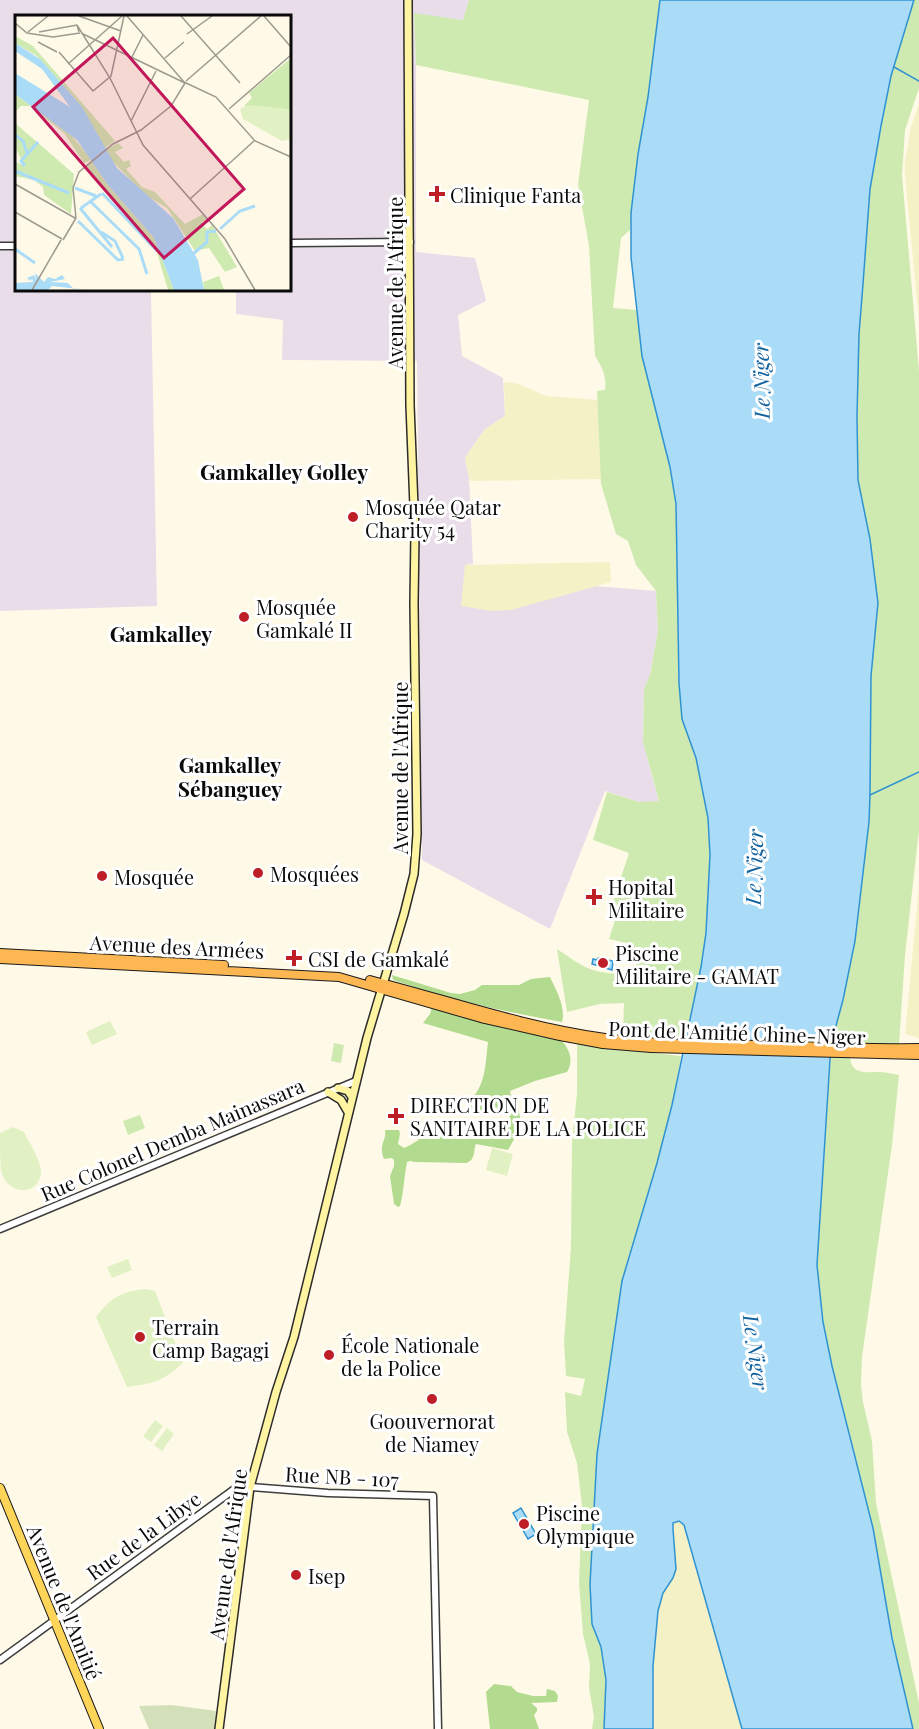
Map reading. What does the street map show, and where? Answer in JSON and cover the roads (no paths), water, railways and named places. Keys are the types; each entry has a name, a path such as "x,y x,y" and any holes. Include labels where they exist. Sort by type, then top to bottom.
{"highway":[{"name":"Avenue des Armées","path":"0,953 340,972 481,1018 560,1033"},
{"name":"Avenue des Armées","path":"0,959 321,975 382,986"},
{"name":"Pont de l'Amitié Chine-Niger","path":"560,1033 603,1044 651,1048 916,1051"}],"main road":[{"name":"Avenue de l'Afrique","path":"219,1729 250,1487 276,1392 296,1331 348,1112 411,885 416,858 415,532 410,405 408,0"},
{"path":"338,1088 348,1091 352,1097"},
{"path":"328,1092 341,1100 348,1112"},
{"name":"Avenue de l'Amitié","path":"1,1492 99,1729"}],"street":[{"path":"291,243 410,242"},
{"name":"Rue Colonel Demba Mainassara","path":"0,1229 356,1081"},
{"name":"Rue de la Libye","path":"0,1660 232,1490 240,1486 250,1487"},
{"name":"Rue NB - 107","path":"250,1487 328,1493 434,1496 438,1729"}],"water":[{"name":"Le Niger","path":"660,0 914,0 891,76 870,189 859,334 857,417 858,480 870,539 878,603 871,676 869,822 855,941 831,1044 817,1265 823,1322 832,1366 873,1528 892,1638 913,1729 742,1729 684,1525 679,1521 673,1523 676,1569 663,1593 658,1611 653,1666 653,1729 604,1729 606,1680 601,1647 592,1624 590,1584 597,1454 622,1281 672,1105 701,967 706,933 710,855 708,818 696,758 682,719 679,683 676,504 670,467 642,356 631,257 631,213"},
{"name":"Piscine Militaire - GAMAT","path":"593,959 613,961 612,970 592,964"},
{"name":"Piscine Olympique","path":"521,1508 536,1534 528,1539 513,1513"}],"waterway":[{"path":"894,67 919,81"},
{"path":"870,795 919,772"}],"place":[{"name":"Clinique Fanta","path":"437,194"},
{"name":"Mosquée Qatar Charity 54","path":"353,517"},
{"name":"Mosquée Gamkalé II","path":"244,617"},
{"name":"Mosquées","path":"258,873"},
{"name":"Mosquée","path":"102,876"},
{"name":"Hopital Militaire","path":"594,897"},
{"name":"CSI de Gamkalé","path":"294,958"},
{"name":"Piscine Militaire - GAMAT","path":"603,963"},
{"name":"DIRECTION DE SANITAIRE DE LA POLICE","path":"396,1116"},
{"name":"Terrain Camp Bagagi","path":"140,1337"},
{"name":"École Nationale de la Police","path":"329,1355"},
{"name":"Goouvernorat de Niamey","path":"432,1399"},
{"name":"Piscine Olympique","path":"524,1524"},
{"name":"Isep","path":"296,1575"}],"district":[{"name":"Gamkalley Golley","path":"284,471"},
{"name":"Gamkalley","path":"161,633"},
{"name":"Gamkalley Sébanguey","path":"230,776"}]}
